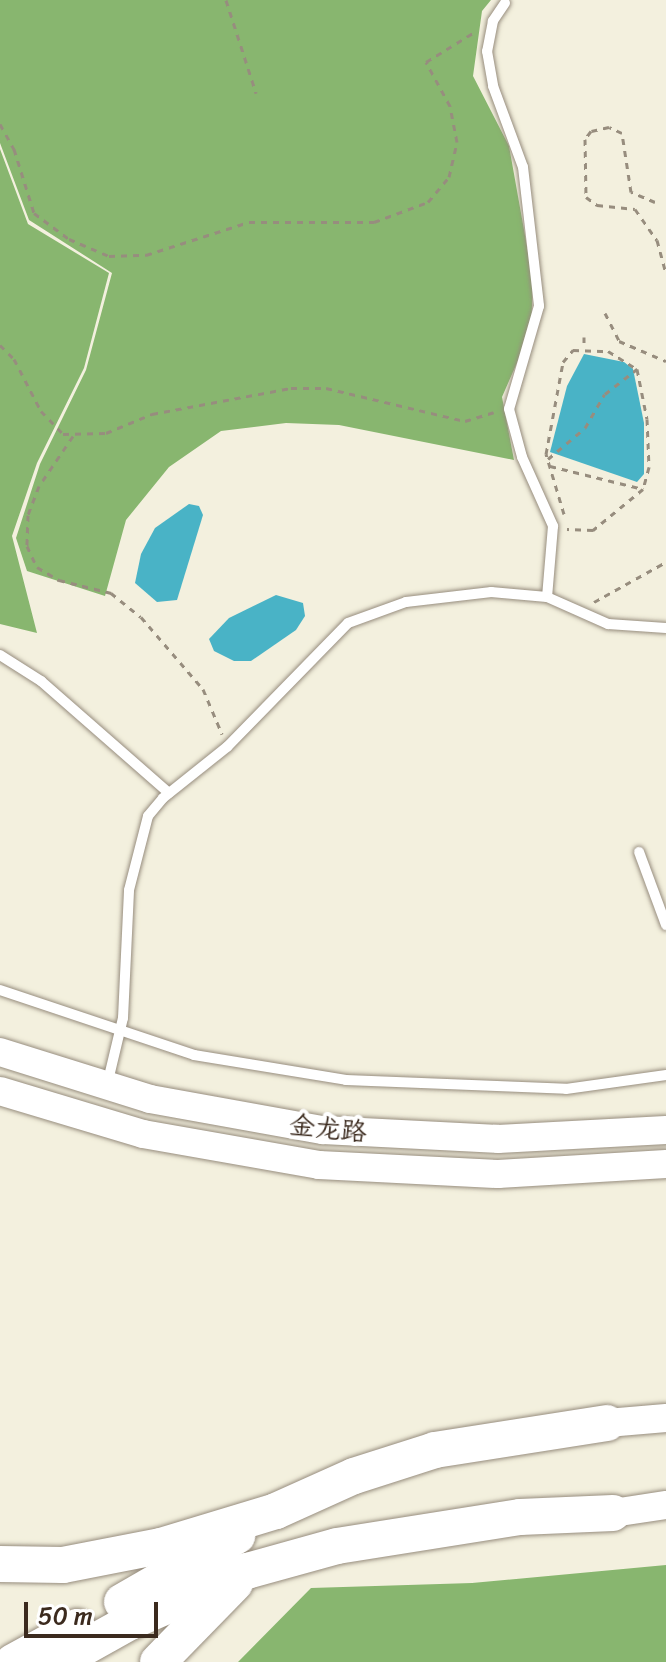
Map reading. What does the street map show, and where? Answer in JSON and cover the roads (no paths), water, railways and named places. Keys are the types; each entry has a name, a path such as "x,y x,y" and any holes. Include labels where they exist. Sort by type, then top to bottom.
{"highway":[{"path":"0,1564 63,1565 161,1546 276,1511 354,1476 435,1450 607,1423"},
{"path":"13,1662 190,1566 276,1511"},
{"path":"58,1662 130,1622 247,1571 428,1529 613,1513"},
{"path":"158,1662 247,1571"}],"street":[{"name":"金龙路","path":"0,1052 107,1087 265,1122 382,1135 541,1138 666,1130"},
{"name":"金龙路","path":"0,1091 143,1134 319,1165 498,1174 666,1164"},
{"path":"607,1423 666,1418"},
{"path":"613,1513 666,1505"}],"lane":[{"path":"505,3 493,21 487,51 493,86 521,155 539,284 536,330 509,399 518,447 549,508 553,529 547,597"},
{"path":"107,1087 121,1034 134,861 148,816 169,793 227,747 326,643 361,615 464,593 547,597 608,624 666,628"},
{"path":"0,655 41,681 169,793"},
{"path":"639,852 666,925"},
{"path":"0,990 121,1034 231,1062 385,1084 566,1089 666,1075"}],"water":[{"path":"584,354 624,362 633,369 644,423 644,474 637,482 550,452 567,386"},
{"path":"189,504 199,506 203,515 177,600 157,602 135,583 141,554 155,528"},
{"path":"276,595 303,603 305,616 296,630 251,661 234,661 214,651 209,639 229,618"}]}
